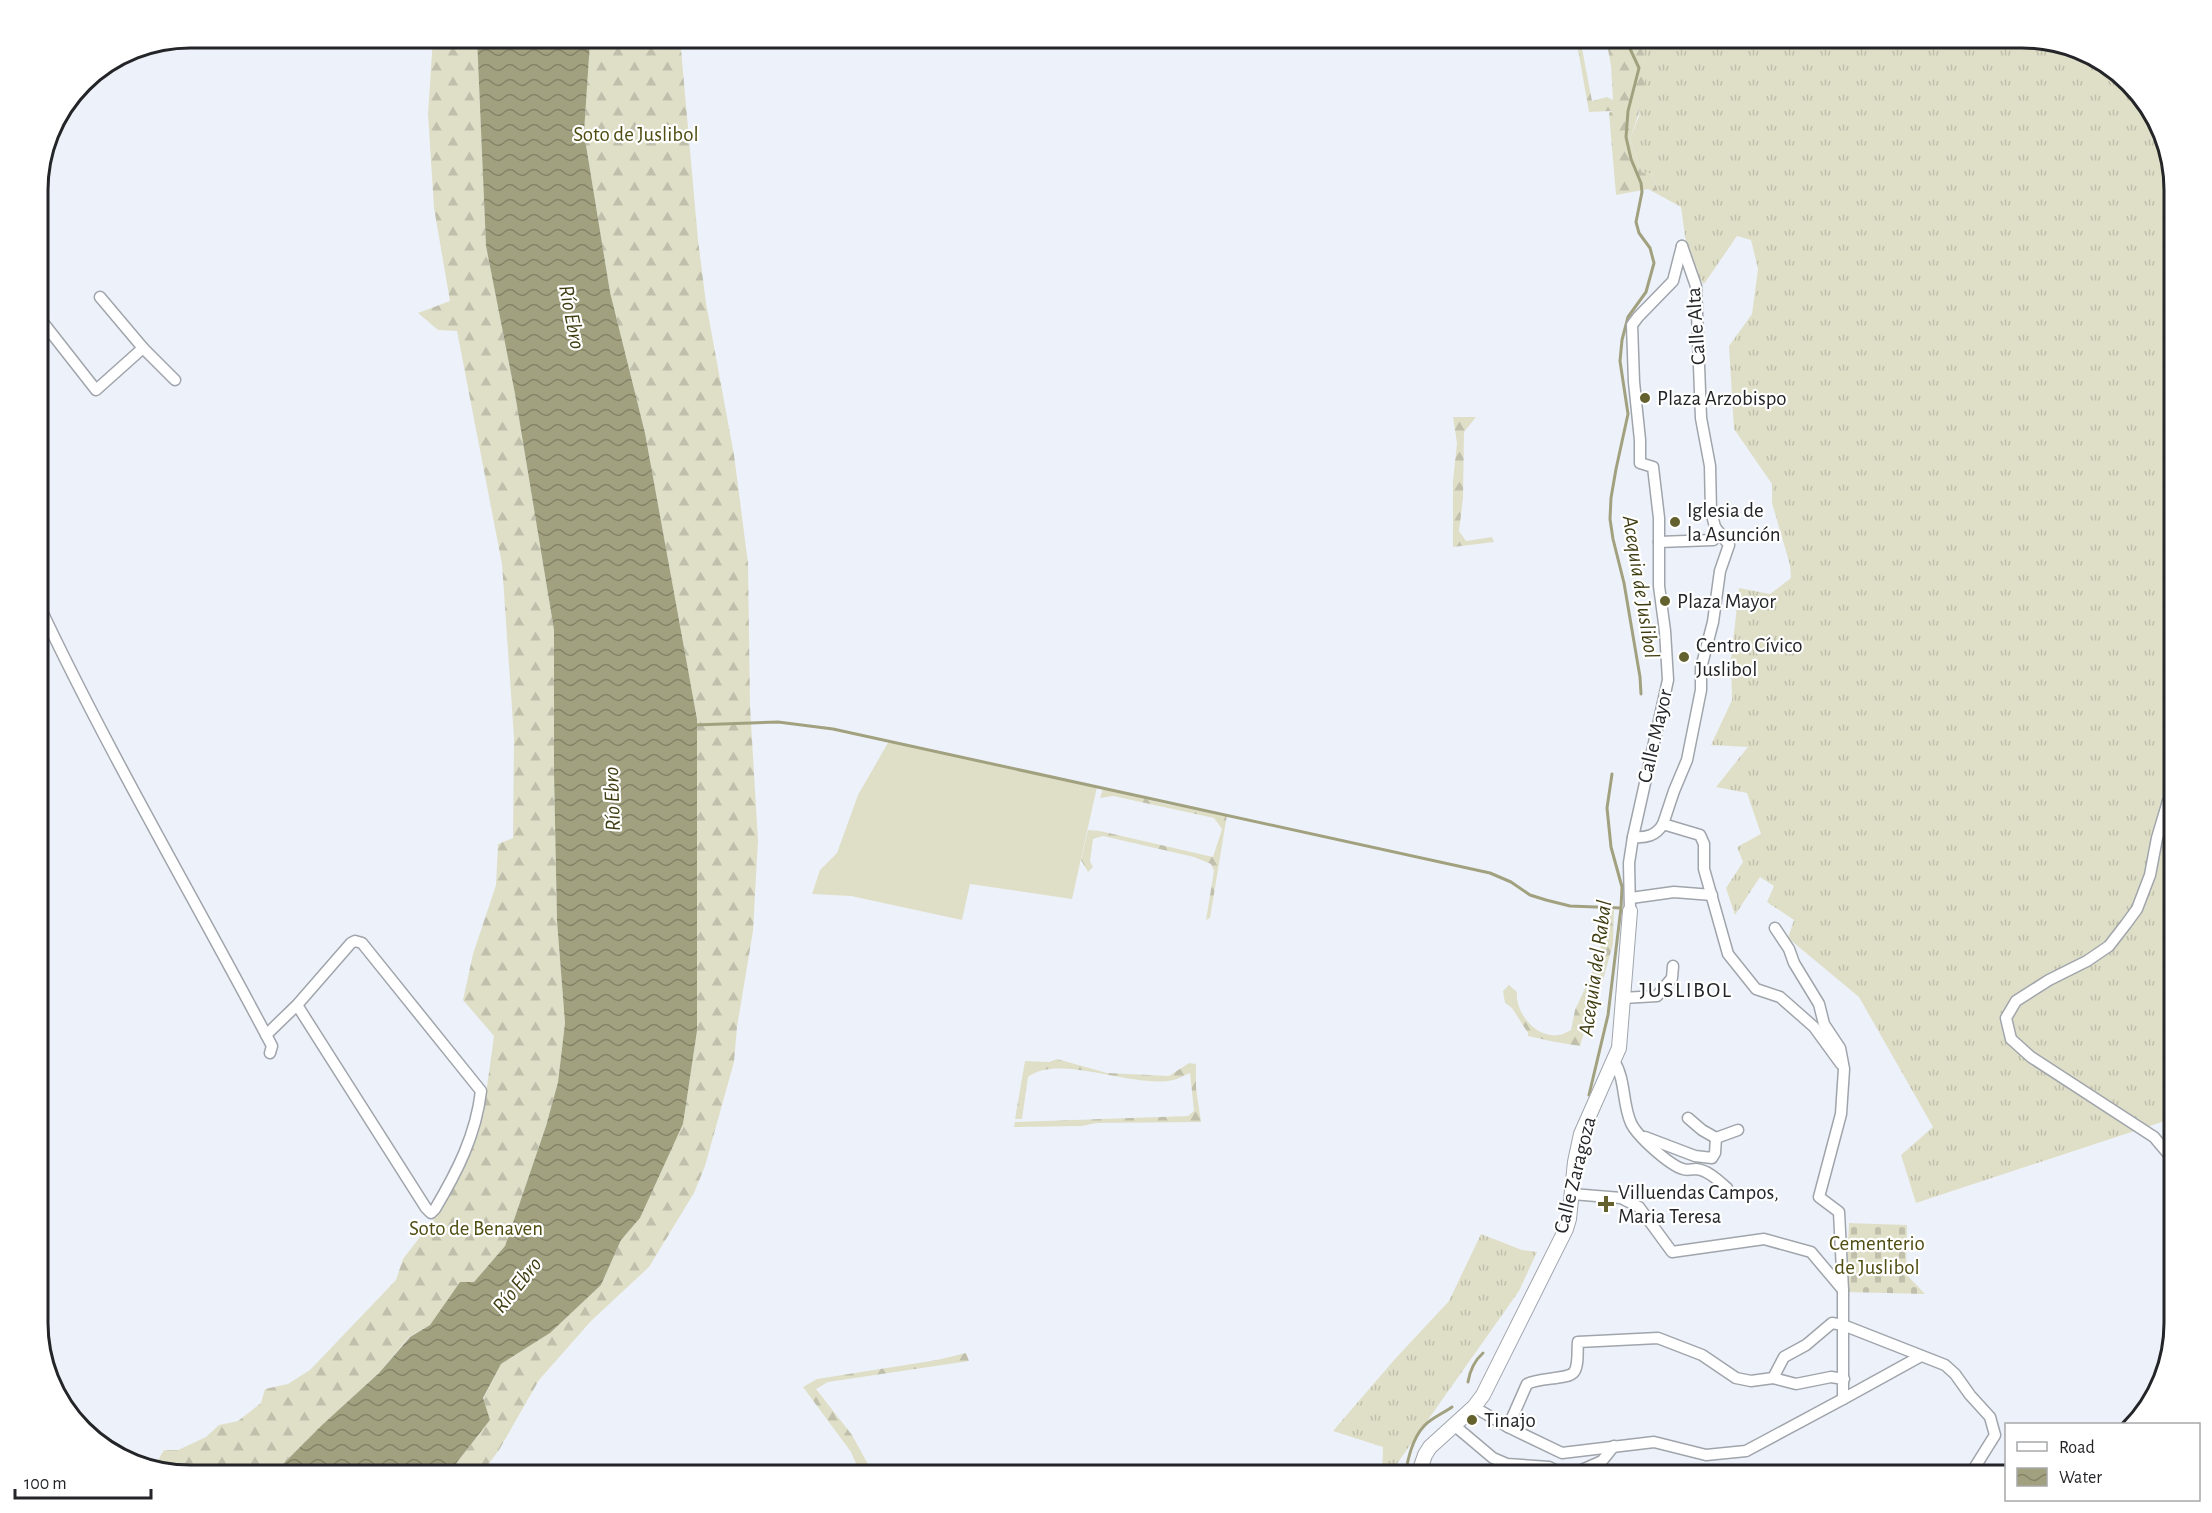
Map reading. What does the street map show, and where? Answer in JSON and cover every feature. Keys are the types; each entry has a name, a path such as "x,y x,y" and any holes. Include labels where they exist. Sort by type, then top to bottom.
{"street":[{"name":"Calle Alta","path":"1640,463 1632,325 1673,281 1682,246 1696,286 1701,418 1710,466 1711,511 1715,527 1729,545 1719,571 1713,622 1701,668 1701,690 1687,760 1663,824"},
{"path":"100,297 143,348 175,380"},
{"path":"48,329 96,390 143,348"},
{"name":"Calle Mayor","path":"1630,904 1629,863 1633,837 1668,680 1659,586 1659,518 1653,467 1640,463"},
{"path":"1659,542 1713,540 1715,527"},
{"path":"48,624 137,800 272,1046 270,1053"},
{"path":"2164,814 2150,875 2137,909 2126,924 2109,945 2087,961 2049,980 2016,1001 2006,1018 2011,1039 2031,1057 2154,1137 2164,1149"},
{"path":"1633,837 1649,836 1657,832 1663,824 1700,835 1704,844 1704,869 1728,954 1756,989 1780,997 1814,1027 1844,1069"},
{"path":"1630,904 1674,892 1712,895"},
{"name":"Calle Zaragoza","path":"1422,1465 1430,1447 1455,1426 1483,1395 1566,1229 1581,1134 1614,1061 1620,1038 1630,904"},
{"path":"1775,928 1819,1004 1824,1024 1840,1048 1844,1069 1841,1114 1819,1197 1839,1212 1844,1325 1843,1399"},
{"path":"266,1035 297,1005 351,943 355,941 362,943 481,1091 474,1126 465,1153 457,1172 431,1214 297,1005"},
{"path":"1623,998 1658,996 1672,978 1673,966"},
{"path":"1614,1061 1622,1074 1631,1123 1642,1136 1663,1156 1679,1167 1685,1170 1704,1171 1727,1188"},
{"path":"1688,1118 1716,1138 1738,1130"},
{"path":"1642,1136 1695,1156 1712,1158 1715,1153 1716,1138"},
{"path":"1572,1194 1621,1198 1639,1207 1672,1252 1764,1239 1811,1252 1843,1290"},
{"path":"1773,1378 1784,1357 1806,1345 1832,1323 1844,1325 1945,1365 1956,1374 1970,1395 1990,1417 1995,1435 1977,1465"},
{"path":"1508,1427 1527,1384 1538,1379 1573,1374 1578,1342 1658,1338 1702,1355 1736,1378 1751,1381 1773,1378 1796,1384 1831,1377 1844,1379"},
{"path":"1474,1407 1508,1427 1562,1453 1653,1442 1706,1455 1746,1452 1921,1356"},
{"path":"1455,1426 1493,1458 1507,1464 1521,1465"},
{"path":"1593,1465 1602,1461 1614,1446"}],"green space":[{"name":"Soto de Benaven","path":"432,48 477,48 486,246 515,394 554,630 557,921 565,1023 558,1082 546,1126 505,1246 474,1282 460,1282 430,1325 409,1337 379,1373 282,1465 180,1465 162,1462 158,1461 164,1450 178,1450 206,1437 219,1425 238,1421 261,1403 265,1389 288,1384 310,1370 396,1280 403,1259 433,1220 469,1153 486,1094 494,1036 463,1000 473,954 496,885 498,844 513,838 514,738 502,564 457,331 438,330 418,313 450,301 434,208 428,114"},
{"name":"Soto de Juslibol","path":"590,48 681,48 706,303 734,455 748,563 750,706 758,841 753,931 737,1027 734,1062 705,1166 694,1193 649,1267 591,1321 539,1380 499,1450 488,1465 455,1465 490,1420 483,1399 501,1364 550,1333 601,1285 621,1240 640,1218 683,1124 697,1031 697,719 645,433 610,292 584,133"},
{"path":"1578,48 1582,48 1592,101 1607,97 1613,100 1608,48 1641,48 1646,70 1644,90 1630,139 1642,173 1652,173 1659,195 1648,189 1616,195 1609,113 1612,111 1589,112"},
{"path":"1640,48 2032,48 2068,56 2101,72 2129,96 2149,127 2156,144 2164,180 2164,1121 1916,1203 1901,1155 1933,1127 1859,997 1788,938 1794,920 1767,902 1774,886 1760,877 1735,915 1726,888 1743,862 1737,847 1761,834 1747,793 1716,787 1748,747 1711,745 1732,700 1731,660 1739,588 1770,594 1791,578 1790,565 1772,503 1772,484 1734,429 1729,346 1752,314 1758,269 1751,240 1737,236 1704,284 1693,268 1690,258 1681,207 1659,195 1652,173 1642,173 1630,139 1639,116 1645,59"},
{"path":"1453,417 1476,417 1464,432 1463,498 1459,531 1466,541 1492,537 1494,542 1453,547 1453,481 1457,443"},
{"path":"889,741 1097,787 1072,899 970,884 962,920 851,896 812,894 820,870 837,853 858,795"},
{"path":"1103,788 1165,804 1227,815 1210,918 1206,920 1214,871 1211,864 1194,857 1103,836 1093,839 1090,861 1093,867 1088,872 1081,860 1088,830 1213,857 1222,829 1214,818 1113,796 1100,798"},
{"path":"1600,910 1614,910 1613,944 1601,987 1592,1006 1580,1046 1528,1036 1512,1008 1505,1003 1503,991 1509,985 1517,992 1519,1008 1534,1028 1550,1035 1563,1034 1571,1030 1575,1010 1591,976 1603,939 1596,943"},
{"path":"1057,1059 1107,1073 1169,1076 1189,1063 1196,1064 1196,1088 1201,1122 1096,1123 1082,1126 1014,1127 1015,1122 1188,1116 1194,1111 1190,1073 1175,1079 1156,1081 1058,1069 1042,1071 1028,1077 1022,1119 1015,1119 1025,1061 1049,1062"},
{"name":"Cementerio de Juslibol","path":"1849,1223 1907,1225 1906,1274 1925,1294 1846,1292"},
{"path":"1481,1234 1522,1250 1537,1252 1519,1291 1396,1465 1382,1465 1383,1447 1333,1431 1449,1301"},
{"path":"966,1353 969,1361 828,1382 816,1389 852,1435 868,1465 857,1465 851,1452 803,1387 817,1379 937,1360"}],"water":[{"name":"Río Ebro","path":"477,48 590,48 584,133 610,292 645,433 697,719 697,1031 683,1124 640,1218 621,1240 601,1285 550,1333 501,1364 483,1398 490,1420 455,1465 282,1465 379,1373 410,1337 430,1325 460,1282 474,1282 505,1246 546,1126 558,1082 565,1023 557,921 554,630 515,394 486,246"}],"waterway":[{"name":"Acequia de Juslibol","path":"1630,48 1639,68 1628,111 1626,137 1631,159 1641,183 1642,192 1636,222 1639,233 1650,248 1654,263 1646,292 1628,317 1622,340 1620,361 1628,414 1611,498 1610,519 1624,583 1641,694"},
{"path":"695,725 778,722 833,729 1490,873 1511,882 1530,895 1570,906 1621,908"},
{"name":"Acequia del Rabal","path":"1589,1095 1608,1015 1621,908 1622,887 1611,847 1607,808 1612,774"},
{"path":"1468,1382 1473,1366 1483,1353"},
{"path":"1407,1465 1411,1449 1420,1431 1430,1420 1452,1407"}],"place":[{"name":"Plaza Arzobispo","path":"1645,398"},
{"name":"Iglesia de la Asunción","path":"1675,522"},
{"name":"Plaza Mayor","path":"1665,601"},
{"name":"Centro Cívico Juslibol","path":"1684,657"},
{"name":"Villuendas Campos, Maria Teresa","path":"1606,1204"},
{"name":"Tinajo","path":"1472,1420"}],"district":[{"name":"JUSLIBOL","path":"1686,990"}]}
